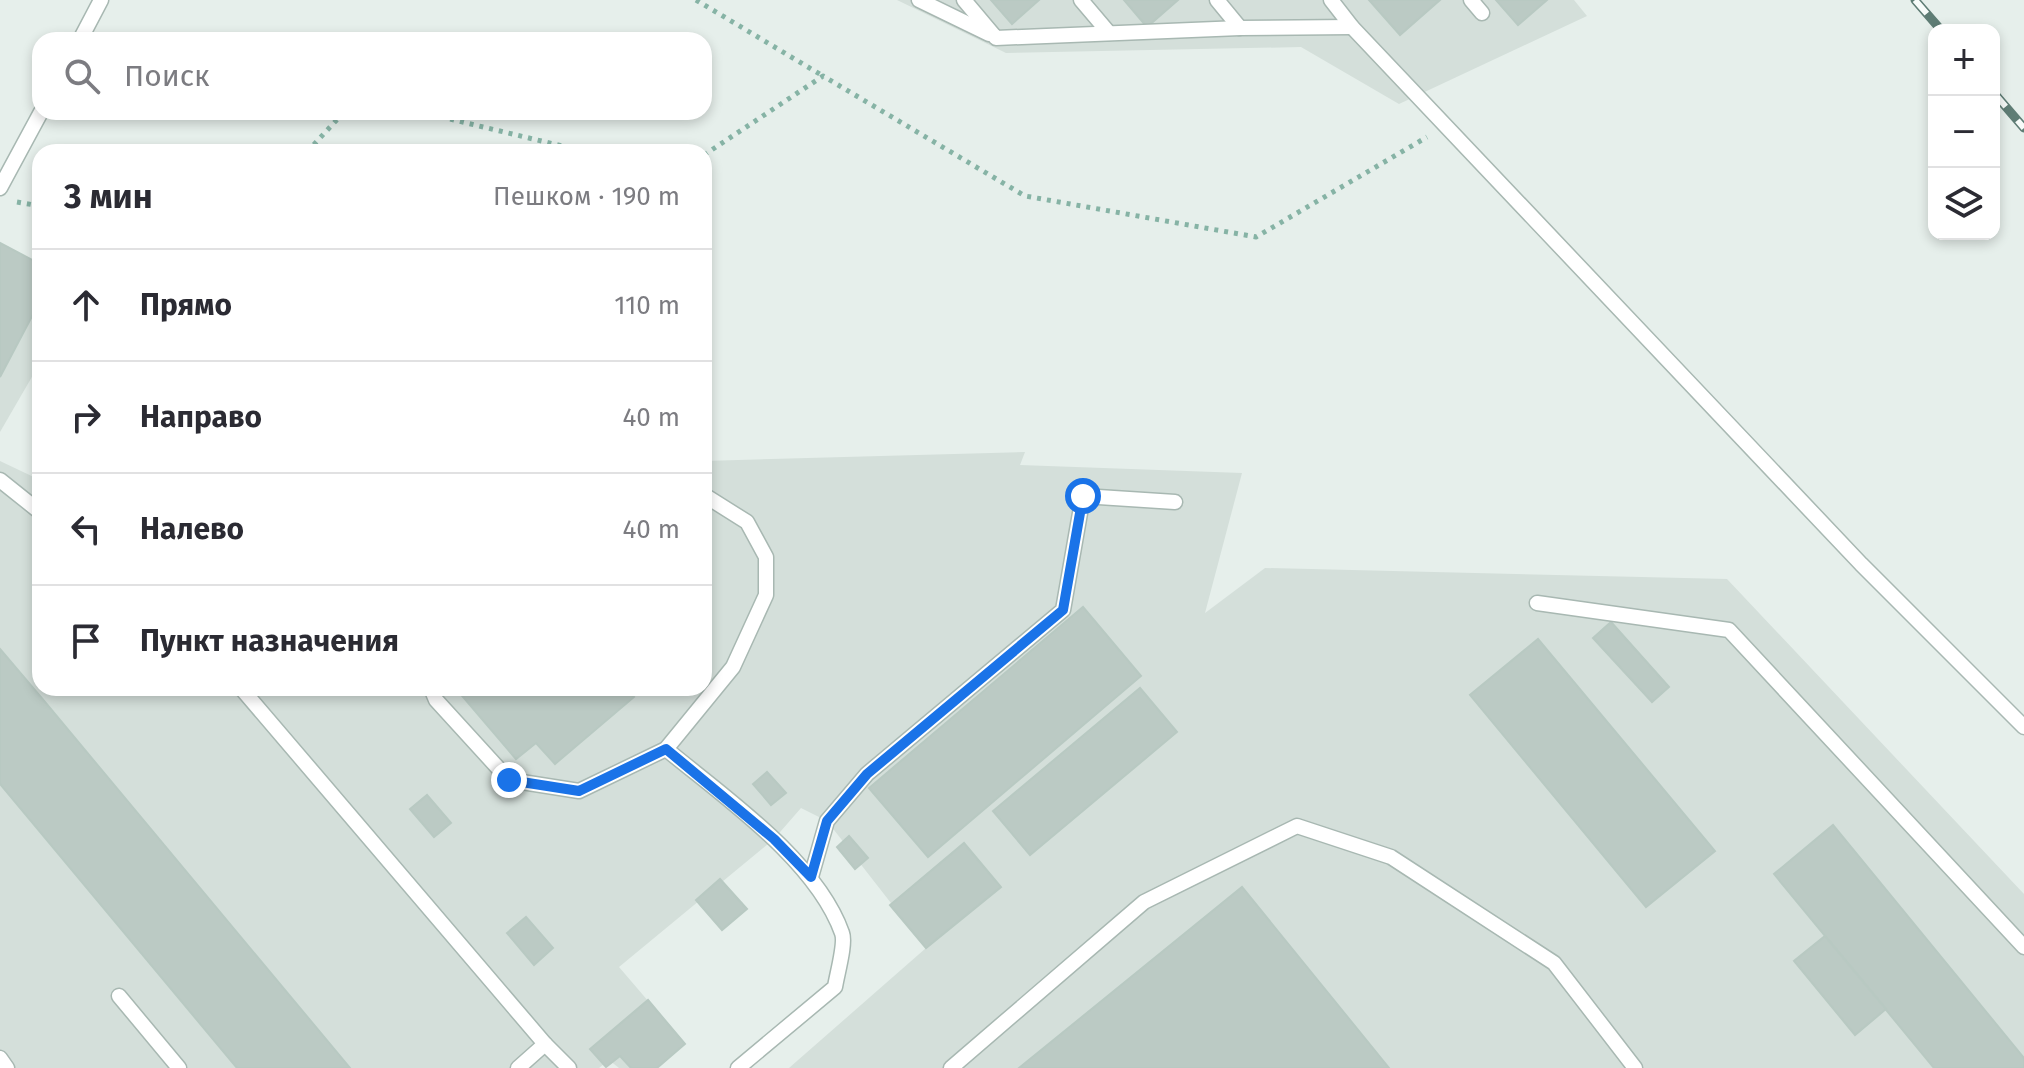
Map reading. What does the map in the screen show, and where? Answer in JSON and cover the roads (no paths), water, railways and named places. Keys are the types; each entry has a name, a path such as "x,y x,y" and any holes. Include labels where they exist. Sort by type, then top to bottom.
{"lane":[{"path":"84,32 101,0"},
{"path":"919,0 996,38 1240,28 1352,27"},
{"path":"964,0 996,38"},
{"path":"1081,0 1109,33"},
{"path":"1217,0 1240,28"},
{"path":"1331,0 1352,27 1861,564 2024,727"},
{"path":"1471,0 1482,13"},
{"path":"0,188 37,120"},
{"path":"0,480 32,506"},
{"path":"811,877 827,821 867,774 1063,610 1083,496 1175,502"},
{"path":"712,500 747,522 766,557 766,595 733,667 712,693"},
{"path":"1537,603 1729,630 2024,947"},
{"path":"248,696 545,1044 569,1068"},
{"path":"434,696 509,780 579,791 666,749 709,696"},
{"path":"666,749 774,839 811,877 843,935 835,987 738,1068"},
{"path":"951,1068 1144,902 1297,826 1391,857 1554,963 1635,1068"},
{"path":"119,996 179,1068"},
{"path":"518,1068 545,1044"},
{"path":"0,1058 7,1068"}],"railway":[{"path":"1915,0 1936,24"},
{"path":"1997,96 2024,128"}]}
